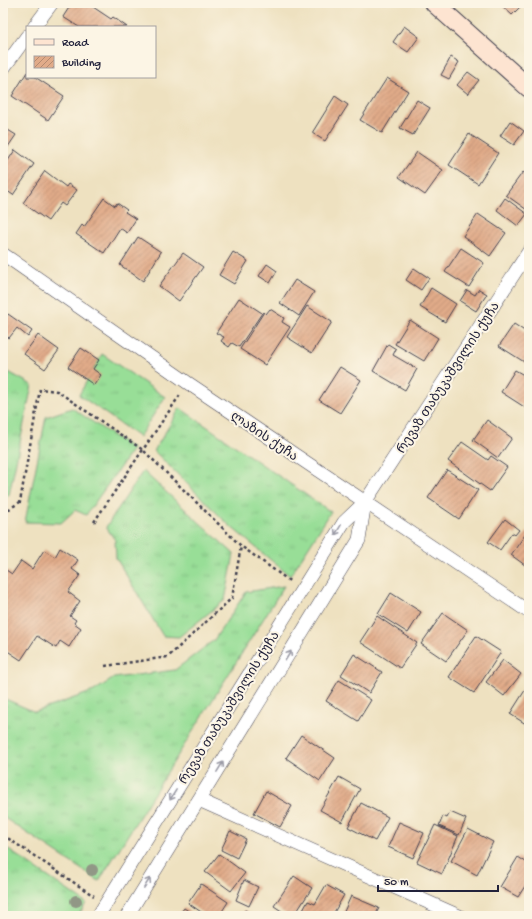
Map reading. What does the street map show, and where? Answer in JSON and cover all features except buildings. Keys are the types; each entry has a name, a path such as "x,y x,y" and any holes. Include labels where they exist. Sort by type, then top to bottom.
{"main road":[{"path":"434,3 529,88"}],"street":[{"path":"35,26 52,3"},
{"path":"3,69 26,37"},
{"name":"რევაზ თაბუკაშვილის ქუჩა","path":"104,911 344,522 365,502 529,251"},
{"name":"ლაზის ქუჩა","path":"3,254 188,383 529,612"},
{"name":"რევაზ თაბუკაშვილის ქუჩა","path":"127,916 359,540 365,502"},
{"path":"199,800 459,916"}],"path":[{"path":"94,522 188,383"},
{"path":"3,513 20,502 40,389 57,391 143,450 241,546 302,589"},
{"path":"105,666 168,657 232,598 241,546"},
{"path":"3,835 91,895 104,911"}],"green space":[{"path":"102,354 165,397 139,437 79,395"},
{"path":"3,369 32,385 9,495 3,499"},
{"path":"72,408 133,449 86,515 75,510 61,523 25,522 46,417"},
{"path":"180,408 331,512 290,576 230,526 154,451"},
{"path":"143,471 234,554 225,600 179,637 163,636 116,558 115,540 106,527"},
{"path":"284,586 99,881 3,817 3,698 35,712 94,691 114,678 175,670 214,640 246,592"},
{"path":"3,846 86,903 78,916 3,916"}]}
